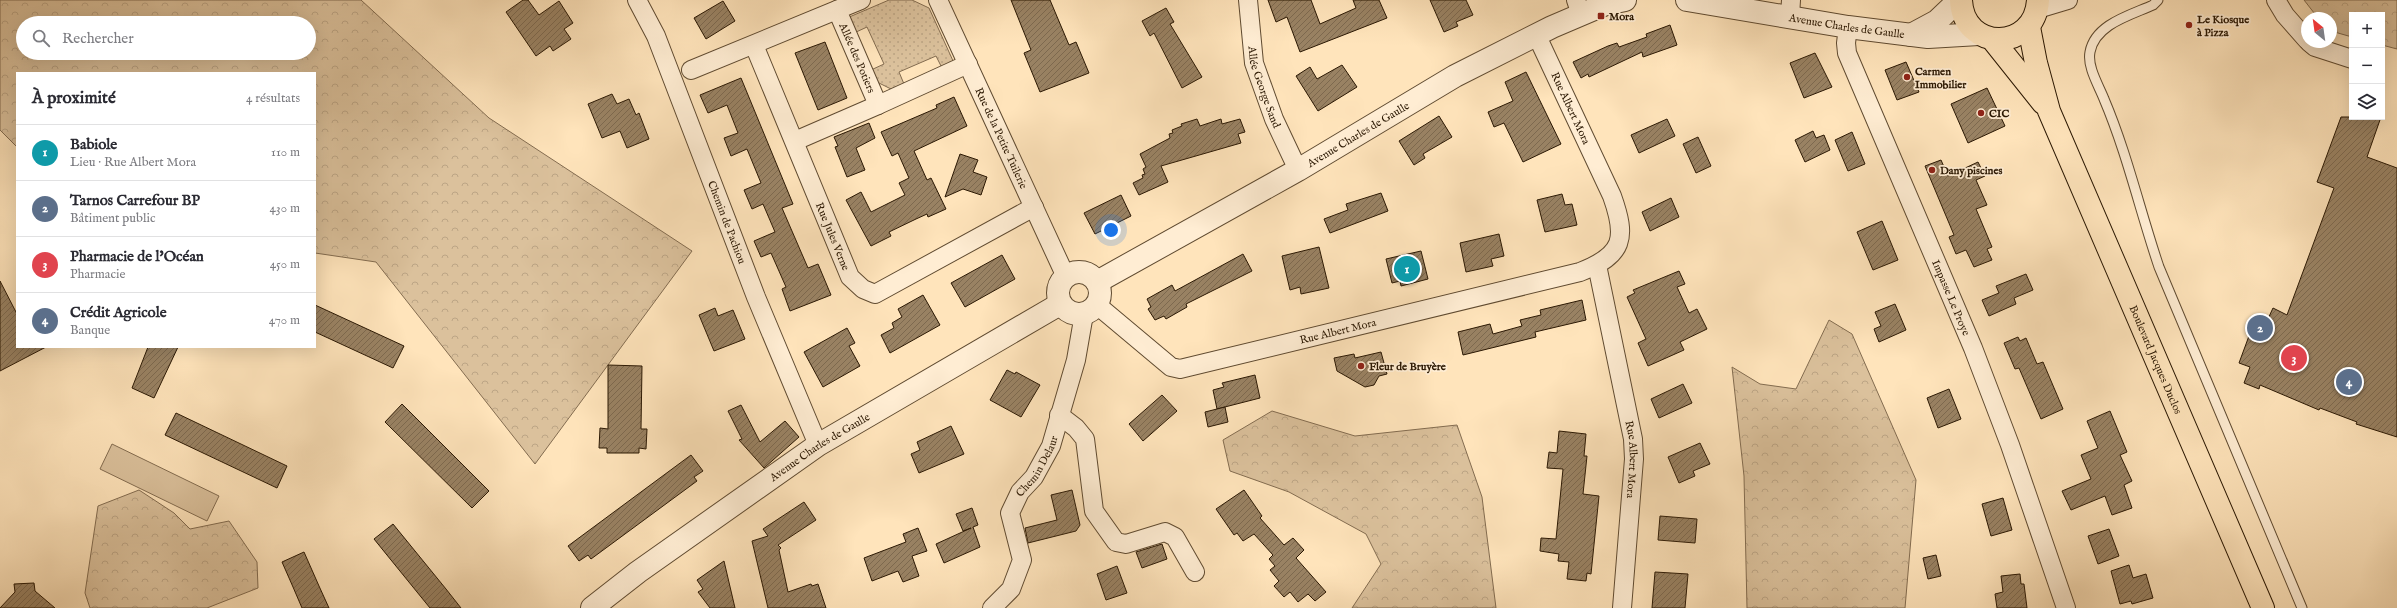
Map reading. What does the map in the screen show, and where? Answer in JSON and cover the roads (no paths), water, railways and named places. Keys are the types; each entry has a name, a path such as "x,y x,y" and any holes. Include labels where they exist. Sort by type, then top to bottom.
{"main road":[{"name":"Boulevard Jacques Duclos","path":"1960,0 1967,22 1986,37 2049,111"},
{"name":"Boulevard Jacques Duclos","path":"2035,12 2036,63 2049,111 2263,608"},
{"path":"1986,37 2013,37 2035,12"}],"street":[{"name":"Chemin de Pachiou","path":"637,0 656,36 756,297 818,445"},
{"path":"691,70 861,0"},
{"name":"Rue de la Petite Tuilerie","path":"938,0 1066,277"},
{"name":"Allée George Sand","path":"1248,0 1254,63 1274,119 1298,170"},
{"name":"Avenue Charles de Gaulle","path":"1097,282 1298,170 1455,76 1536,34 1578,8 1625,0"},
{"name":"Avenue Charles de Gaulle","path":"1687,0 1791,8 1848,27 1911,34 1928,38 1986,37"},
{"name":"Avenue Charles de Gaulle","path":"1911,34 1937,21 1960,0"},
{"path":"2035,12 2068,0"},
{"path":"2276,0 2285,15 2301,33"},
{"name":"Allée des Potiers","path":"837,10 878,105"},
{"name":"Impasse Le Proye","path":"1848,27 1846,43 1847,53 1973,348 2010,446 2066,608"},
{"name":"Rue Albert Mora","path":"1090,309 1170,367 1180,369 1580,272 1597,265 1611,254 1621,238 1621,220 1612,196 1536,34"},
{"name":"Rue Jules Verne","path":"754,45 850,276 863,289 875,294 1034,207"},
{"path":"2318,48 2349,58"},
{"name":"Allée des Potiers","path":"795,141 968,64"},
{"name":"Rue Albert Mora","path":"1597,265 1633,439 1634,459 1622,608"},
{"path":"1083,272 1097,282 1100,298 1090,309 1070,313 1060,304 1059,290 1066,277 1083,272"},
{"name":"Avenue Charles de Gaulle","path":"592,608 638,572 818,445 1060,304"},
{"name":"Chemin Delaur","path":"992,608 1011,589 1022,560 1010,513 1020,492 1034,477 1051,446 1090,309"},
{"path":"1059,415 1076,428 1085,439 1094,511 1116,542 1126,544 1165,532 1176,537 1196,572"},
{"name":"Impasse Le Proye","path":"2054,572 2055,608"}],"lane":[{"path":"2158,0 2153,5 2103,29 2096,37 2090,52 2093,71 2128,164 2142,219 2158,267 2302,608"}],"place":[{"name":"Mora","path":"1601,16"},
{"name":"Le Kiosque à Pizza","path":"2189,25"},
{"name":"Carmen Immobilier","path":"1907,77"},
{"name":"CIC","path":"1981,113"},
{"name":"Dany piscines","path":"1932,170"},
{"name":"Babiole","path":"1407,269"},
{"name":"Tarnos Carrefour BP","path":"2260,328"},
{"name":"Pharmacie de l'Océan","path":"2294,358"},
{"name":"Fleur de Bruyère","path":"1361,366"},
{"name":"Crédit Agricole","path":"2349,382"}]}
